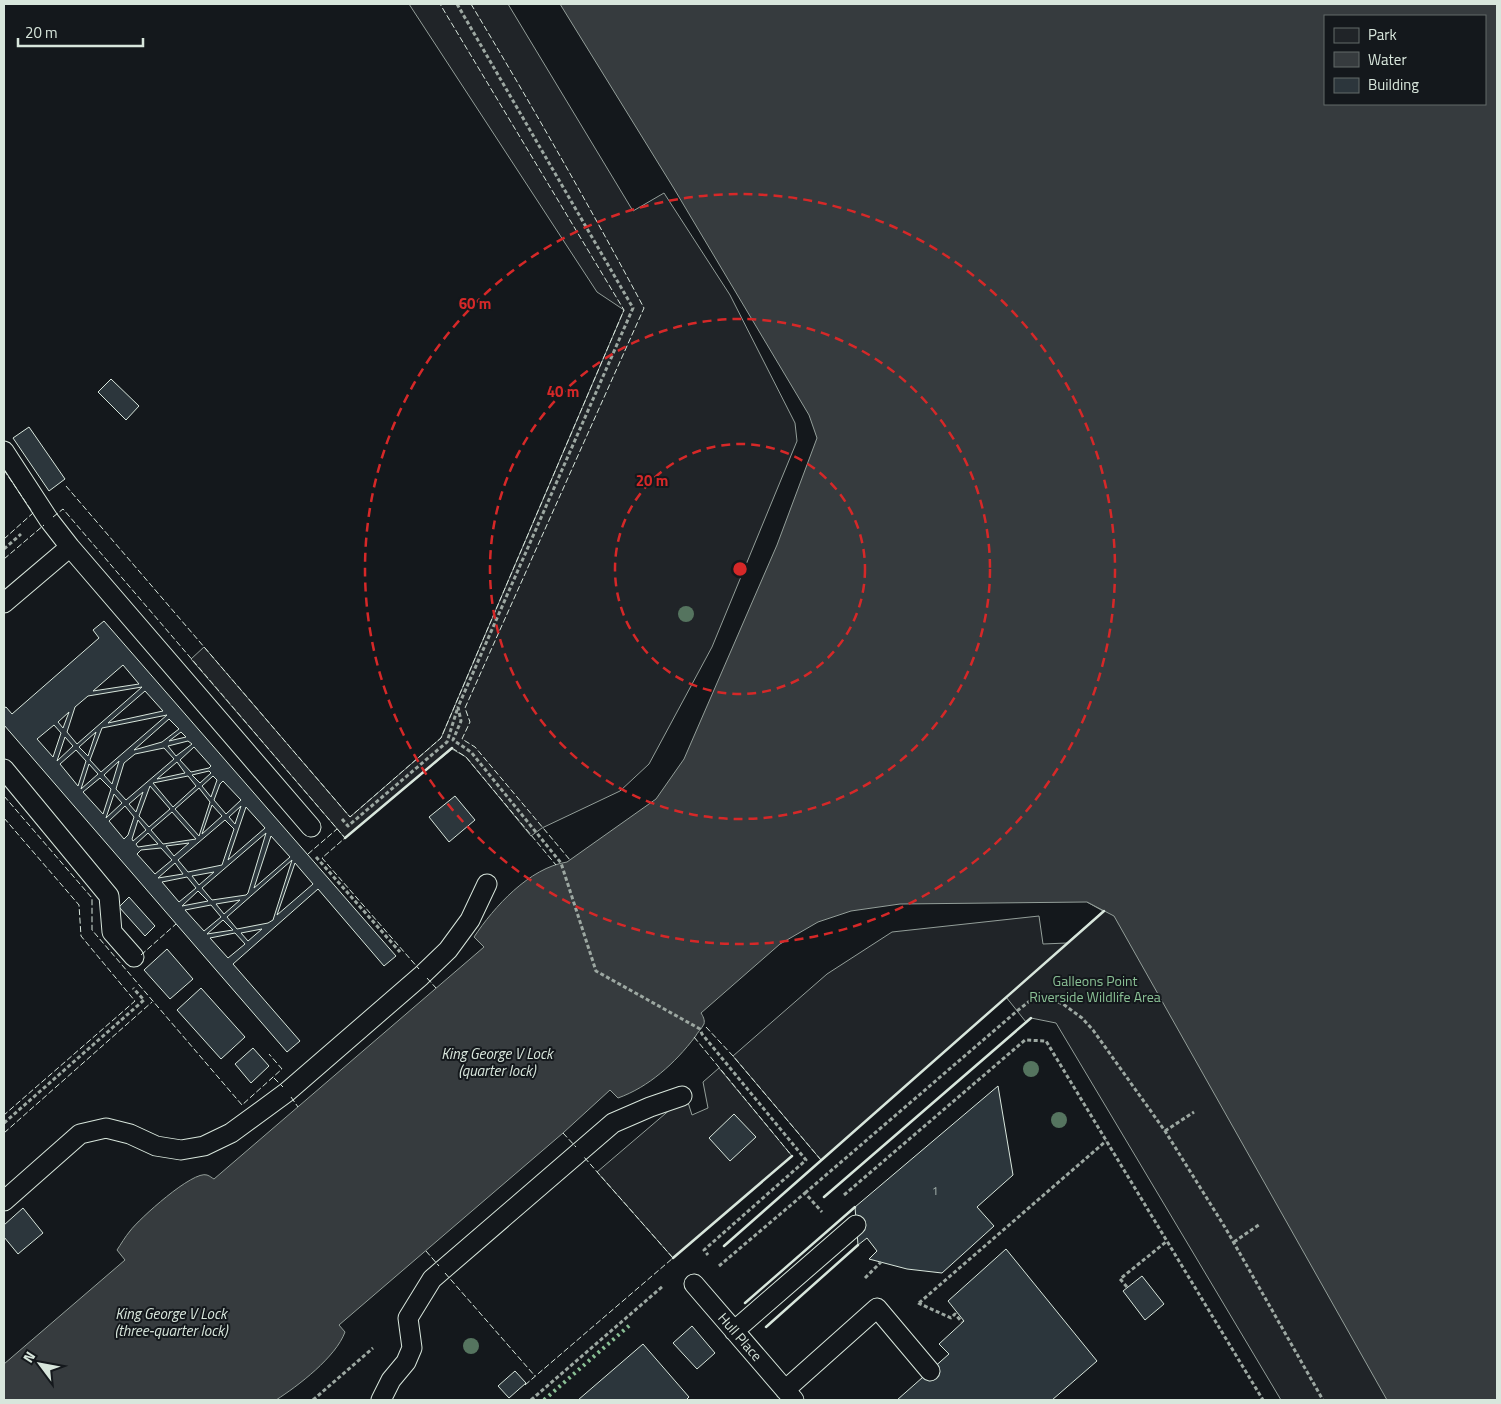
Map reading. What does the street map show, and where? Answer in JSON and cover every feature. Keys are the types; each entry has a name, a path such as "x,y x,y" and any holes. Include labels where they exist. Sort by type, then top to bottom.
{"lane":[{"path":"4,451 49,520 70,546 311,827"},
{"path":"4,603 70,546"},
{"path":"4,769 109,896 112,932 134,957"},
{"path":"4,1201 80,1134 106,1128 130,1134 156,1146 181,1150 204,1146 231,1133 287,1092 421,976 448,950 470,920 487,884"},
{"path":"381,1400 392,1380 406,1362 412,1348 408,1318 432,1279 613,1123 682,1096"},
{"path":"734,1331 856,1225"},
{"name":"Hull Place","path":"694,1284 789,1395 877,1308 930,1371"}],"path":[{"path":"335,812 348,826 446,742 458,706 634,308 457,4"},
{"path":"458,706 461,721 453,740 471,752 561,863 596,971 700,1029 702,1034 806,1160 704,1250 718,1267 1017,1011 1031,1000 1045,997 1063,1004 1082,1018 1093,1030 1165,1131 1234,1242 1323,1400"},
{"path":"321,850 315,856 399,951"},
{"path":"4,1123 144,1000"},
{"path":"837,1200 1025,1040 1046,1041 1263,1400"},
{"path":"1165,1131 1194,1112"},
{"path":"919,1303 1106,1141"},
{"path":"805,1193 822,1213 830,1206"},
{"path":"1234,1242 1260,1224"},
{"path":"1128,1288 1120,1279 1167,1241"},
{"path":"861,1282 881,1262"},
{"path":"531,1400 666,1283"},
{"path":"951,1318 955,1314 962,1322"},
{"path":"313,1400 408,1318"}],"green space":[{"path":"409,4 508,4 633,211 664,193 730,295 795,423 797,441 712,647 649,764 620,791 542,828 531,836 466,757 452,749 345,838 191,659 204,647 350,817 441,738 624,310 597,292"},
{"name":"Galleons Point Riverside Wildlife Area","path":"1077,816 1497,1400 1281,1400 1056,1023 1031,1018 1026,1022 1006,997 821,1160 733,1056 827,974 892,932 1039,916 1043,944 1067,943 1103,911 1087,902"},
{"path":"719,1068 792,1156 673,1258 597,1172 686,1096 692,1115 708,1108 703,1082"}],"water":[{"path":"560,4 1497,4 1497,1400 1387,1400 1114,916 1087,902 900,904 851,911 818,922 780,944 701,1013 704,1020 703,1026 670,1065 651,1081 618,1098 610,1090 563,1133 339,1325 345,1332 334,1351 305,1379 276,1400 4,1400 4,1364 125,1260 117,1250 130,1231 144,1216 190,1180 200,1175 207,1175 214,1179 484,947 474,937 502,902 526,880 539,872 567,862 656,799 684,759 777,545 817,438 809,415 673,187"}],"building":[{"path":"111,379 139,406 126,420 98,392"},
{"path":"29,427 65,479 49,491 13,438"},
{"path":"104,621 396,956 384,966 318,889 233,964 300,1041 287,1052 4,725 4,708 6,707 12,714 99,638 93,630","holes":["123,665 139,684 93,691","142,687 77,744 67,732 75,707 88,696","145,691 163,711 108,723","69,712 63,728 58,722","167,715 101,772 90,760 102,728","169,719 179,729 162,742 134,750","54,725 61,733 53,757 37,739","96,732 88,756 79,747","181,732 186,737 169,741","65,737 73,746 57,761","188,741 192,744 176,756 168,746","194,747 211,766 209,768 191,772 180,760","164,748 174,759 126,800 116,789 124,763 135,754","76,750 86,761 78,786 60,764","119,761 112,784 104,775","177,762 185,773 157,779","89,764 98,774 81,789","209,771 211,773 200,783 192,775","188,776 196,786 173,807 153,783","213,776 217,780 211,797 202,786","100,778 111,789 103,814 83,792","223,781 241,800 226,814 214,800","150,786 170,809 149,827 139,816","199,788 210,802 199,836 175,809","143,792 136,812 129,804","114,794 122,803 106,818","212,805 222,816 202,834","125,806 134,817 128,835 124,839 109,821","241,806 235,824 229,817","246,807 265,828 228,860","172,812 196,839 163,844 151,830","138,820 146,830 133,841","225,820 234,829 222,865 188,872 178,860","148,833 158,844 138,847 136,844","266,833 248,893 246,895 212,900 202,888","271,836 290,857 254,888","189,843 174,856 166,846","161,848 172,860 155,874 137,854 141,850","292,860 273,920 268,923 237,929 227,917","175,863 183,874 158,878","295,863 313,884 277,915","214,872 199,885 192,876","187,877 196,888 179,902 162,882","198,891 208,901 182,906","240,900 224,914 216,904","211,905 221,917 204,931 185,910","223,920 233,930 207,934","262,929 248,941 241,933","235,933 245,944 228,958 210,938"]},
{"path":"455,796 475,820 449,842 429,817"},
{"path":"129,897 155,926 145,936 119,907"},
{"path":"167,949 193,979 170,999 144,970"},
{"path":"201,988 245,1037 221,1059 177,1010"},
{"path":"253,1048 269,1066 251,1083 235,1064"},
{"path":"998,1086 1013,1175 977,1207 994,1226 942,1273 907,1269 869,1259 877,1251 867,1238 858,1245 855,1207"},
{"path":"734,1114 756,1137 730,1161 709,1138"},
{"path":"23,1208 43,1233 18,1254 4,1237 4,1225"},
{"path":"1006,1249 1097,1361 1052,1400 897,1400 949,1354 939,1344 964,1321 948,1301"},
{"path":"1142,1276 1164,1304 1145,1320 1123,1291"},
{"path":"692,1326 715,1353 697,1369 673,1343"},
{"path":"643,1344 689,1397 686,1400 578,1400"},
{"path":"515,1371 526,1383 509,1398 498,1386"}],"hedge":[{"path":"544,1400 631,1324"}],"fence":[{"path":"66,486 350,817 441,738 624,310 440,4"},
{"path":"471,4 516,79 644,308 465,708 470,722 462,739 475,747 570,860"},
{"path":"4,470 33,513 4,539"},
{"path":"53,517 63,509 345,838 322,858 419,969"},
{"path":"4,559 44,525"},
{"path":"452,748 466,757 556,865"},
{"path":"4,796 92,898 92,930 242,1105 282,1069 269,1054"},
{"path":"4,818 79,905 81,936 135,1001 4,1115"},
{"path":"308,854 337,829"},
{"path":"141,955 176,924"},
{"path":"427,978 436,988"},
{"path":"4,1133 152,1002"},
{"path":"706,1027 821,1160"},
{"path":"694,1037 792,1156"},
{"path":"274,1078 283,1087"},
{"path":"291,1097 298,1107"},
{"path":"563,1133 576,1147"},
{"path":"525,1385 673,1258 584,1157"},
{"path":"426,1251 439,1266"},
{"path":"445,1273 535,1376"}],"wall":[{"path":"345,838 452,748"},
{"path":"724,1246 1104,911"},
{"path":"824,1197 1031,1018"},
{"path":"673,1258 792,1156"},
{"path":"745,1303 855,1207"},
{"path":"766,1327 858,1245"}],"water label":[{"name":"King George V Lock (quarter lock)","path":"497,1062"},
{"name":"King George V Lock (three-quarter lock)","path":"171,1322"}]}
